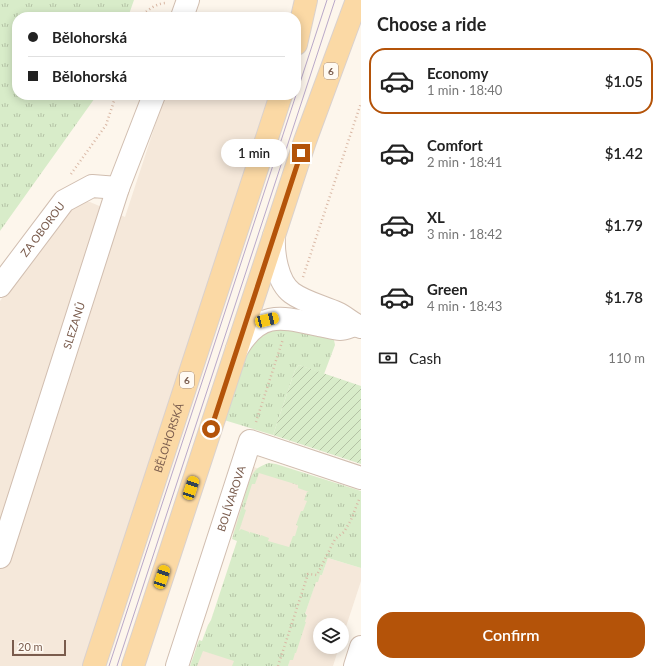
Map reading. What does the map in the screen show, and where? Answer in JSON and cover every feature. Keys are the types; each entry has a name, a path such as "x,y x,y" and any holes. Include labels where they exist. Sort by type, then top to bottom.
{"main road":[{"path":"301,22 306,0"},
{"name":"6","path":"133,666 305,141 357,0"},
{"name":"BĚLOHORSKÁ","path":"94,666 279,100"}],"street":[{"name":"SLEZANŮ","path":"0,557 118,188 152,100"},
{"name":"ZA OBOROU","path":"0,286 64,201 92,186 118,188"},
{"path":"274,236 276,262 280,275 288,290 297,296 345,316 358,326"},
{"path":"236,350 253,328 260,323 274,318 289,318 340,329 358,326"},
{"path":"250,442 361,478"},
{"name":"BOLÍVAROVA","path":"177,666 250,442"},
{"path":"355,666 361,647"}],"path":[{"path":"148,12 160,4 181,7"},
{"path":"64,201 66,180 106,125 114,100"},
{"path":"302,280 361,103"},
{"path":"250,442 284,335"},
{"path":"278,666 308,574 317,575 335,539 344,532 351,520 361,495"}],"shaded area":[{"path":"163,100 269,100 84,666 0,666 0,301 69,209 77,202 90,202 125,217"},
{"path":"254,467 312,490 292,551 232,533"},
{"path":"328,558 361,568 361,581 349,618 313,618 313,654 337,654 333,666 288,666 290,659 295,653 307,614 305,614 316,581 320,575 322,575"},
{"path":"201,648 237,660 234,666 195,666"}],"green space":[{"path":"0,0 134,0 130,12 12,12 12,100 93,100 0,231"},
{"path":"281,329 330,337 334,340 335,345 324,374 299,365 295,370 273,435 224,420 234,387 248,352 260,336"},
{"path":"299,365 361,386 361,464 273,435 295,370"},
{"path":"265,464 276,464 361,491 361,568 328,558 322,575 320,575 318,582 316,582 305,614 307,615 306,622 296,653 293,660 290,660 288,666 232,666 234,661 203,651 197,666 190,666 199,640 202,641 211,620 237,541 232,539 250,479 255,471","holes":["259,473 298,485 298,488 309,492 307,492 304,500 307,501 303,511 301,511 296,525 298,526 295,536 293,536 289,547 268,541 269,538 261,535 259,538 260,535 250,532 249,534 249,532 241,529 239,531 252,484 255,484"]}],"tram line":[{"path":"301,80 327,0"},
{"path":"117,666 335,0"},
{"path":"109,666 294,100"}],"route":[{"path":"211,429 301,153"}]}
